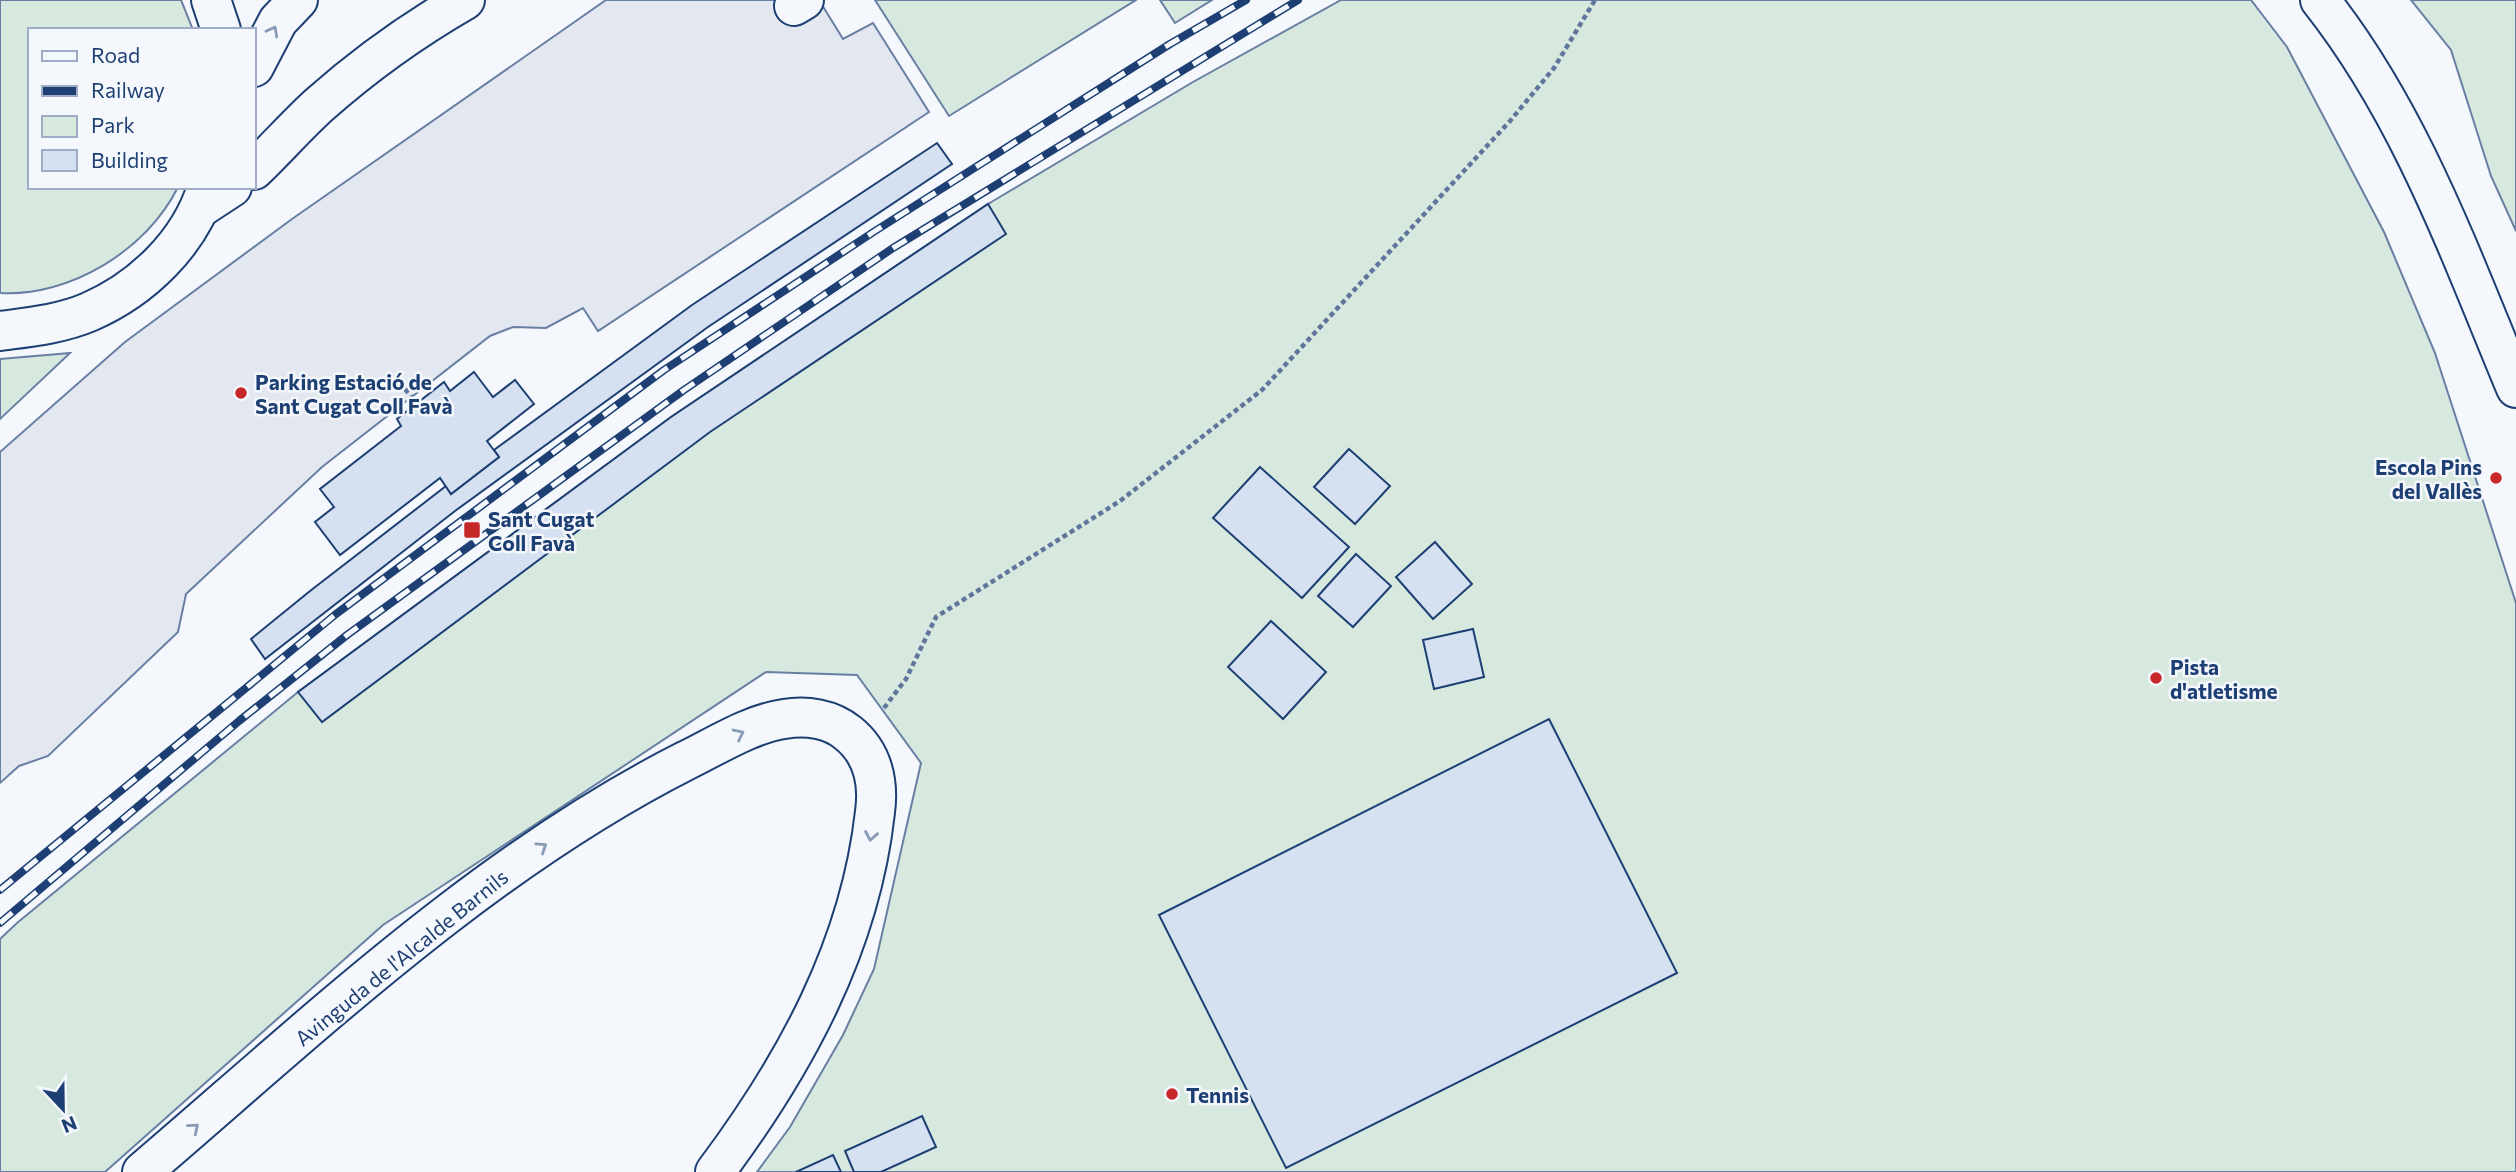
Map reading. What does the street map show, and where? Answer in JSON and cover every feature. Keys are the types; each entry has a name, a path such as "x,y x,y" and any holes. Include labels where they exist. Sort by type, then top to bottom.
{"street":[{"path":"211,0 220,28"},
{"path":"256,63 278,21 298,0"},
{"path":"256,168 319,105 366,67 417,28 465,0"},
{"path":"2320,0 2358,48 2427,175 2516,388"},
{"path":"0,331 38,326 88,312 131,289 168,255 204,198 227,189"},
{"name":"Avinguda de l'Alcalde Barnils","path":"142,1172 470,895 593,813 749,729 783,719 813,718 838,725 858,741"},
{"path":"715,1172 787,1068 819,1007 842,950 863,882 875,812 877,785 870,760 858,741"}],"path":[{"path":"858,741 906,679 936,617 1120,500 1262,390 1510,121 1554,68 1595,0"},
{"path":"405,388 417,404"}],"green space":[{"path":"0,0 181,0 192,28 28,28 28,189 177,189 147,231 104,265 53,287 0,293"},
{"path":"875,0 1136,0 949,116"},
{"path":"1160,0 1212,0 1175,23"},
{"path":"1341,0 2251,0 2287,47 2384,232 2435,353 2516,603 2516,1172 757,1172 790,1127 843,1035 874,969 921,763 857,675 766,672 383,925 105,1172 0,1172 0,939 17,923 298,692 671,417 988,204 1193,82"},
{"path":"2411,0 2516,0 2516,231 2491,176 2451,50"},
{"path":"70,353 0,419 0,359"}],"shaded area":[{"name":"Parking Estació de Sant Cugat Coll Favà","path":"606,0 819,0 843,39 873,23 929,112 598,331 583,308 546,328 513,327 490,336 322,467 186,594 178,632 48,756 19,766 0,783 0,452 125,342 292,219"}],"building":[{"path":"937,143 952,164 708,327 455,511 265,659 251,639 446,486 451,494 499,457 494,450 692,305"},
{"path":"988,204 1006,234 710,432 322,722 298,692 671,417"},
{"path":"474,372 493,397 515,380 534,404 487,441 499,457 451,494 440,478 340,555 315,522 334,507 320,489 401,426 397,419 444,382 450,391"},
{"path":"1349,449 1390,486 1355,524 1314,487"},
{"path":"1260,467 1349,547 1302,598 1213,518"},
{"path":"1435,542 1472,584 1433,619 1396,577"},
{"path":"1356,554 1391,586 1353,627 1318,596"},
{"path":"1271,621 1326,672 1283,719 1228,667"},
{"path":"1473,629 1484,677 1434,689 1423,640"},
{"path":"1549,719 1677,973 1286,1168 1159,915"},
{"path":"922,1116 936,1147 881,1172 854,1172 845,1151"},
{"path":"833,1155 841,1172 796,1172"}],"railway":[{"path":"0,890 336,614 664,370 875,231 1170,44 1246,0"},
{"path":"0,923 239,721 347,635 684,390 893,248 1298,0"}],"place":[{"name":"Parking Estació de Sant Cugat Coll Favà","path":"241,393"},
{"name":"Escola Pins del Vallès","path":"2496,478"},
{"name":"Sant Cugat Coll Favà","path":"472,530"},
{"name":"Pista d'atletisme","path":"2156,678"},
{"name":"Tennis","path":"1172,1094"}]}
